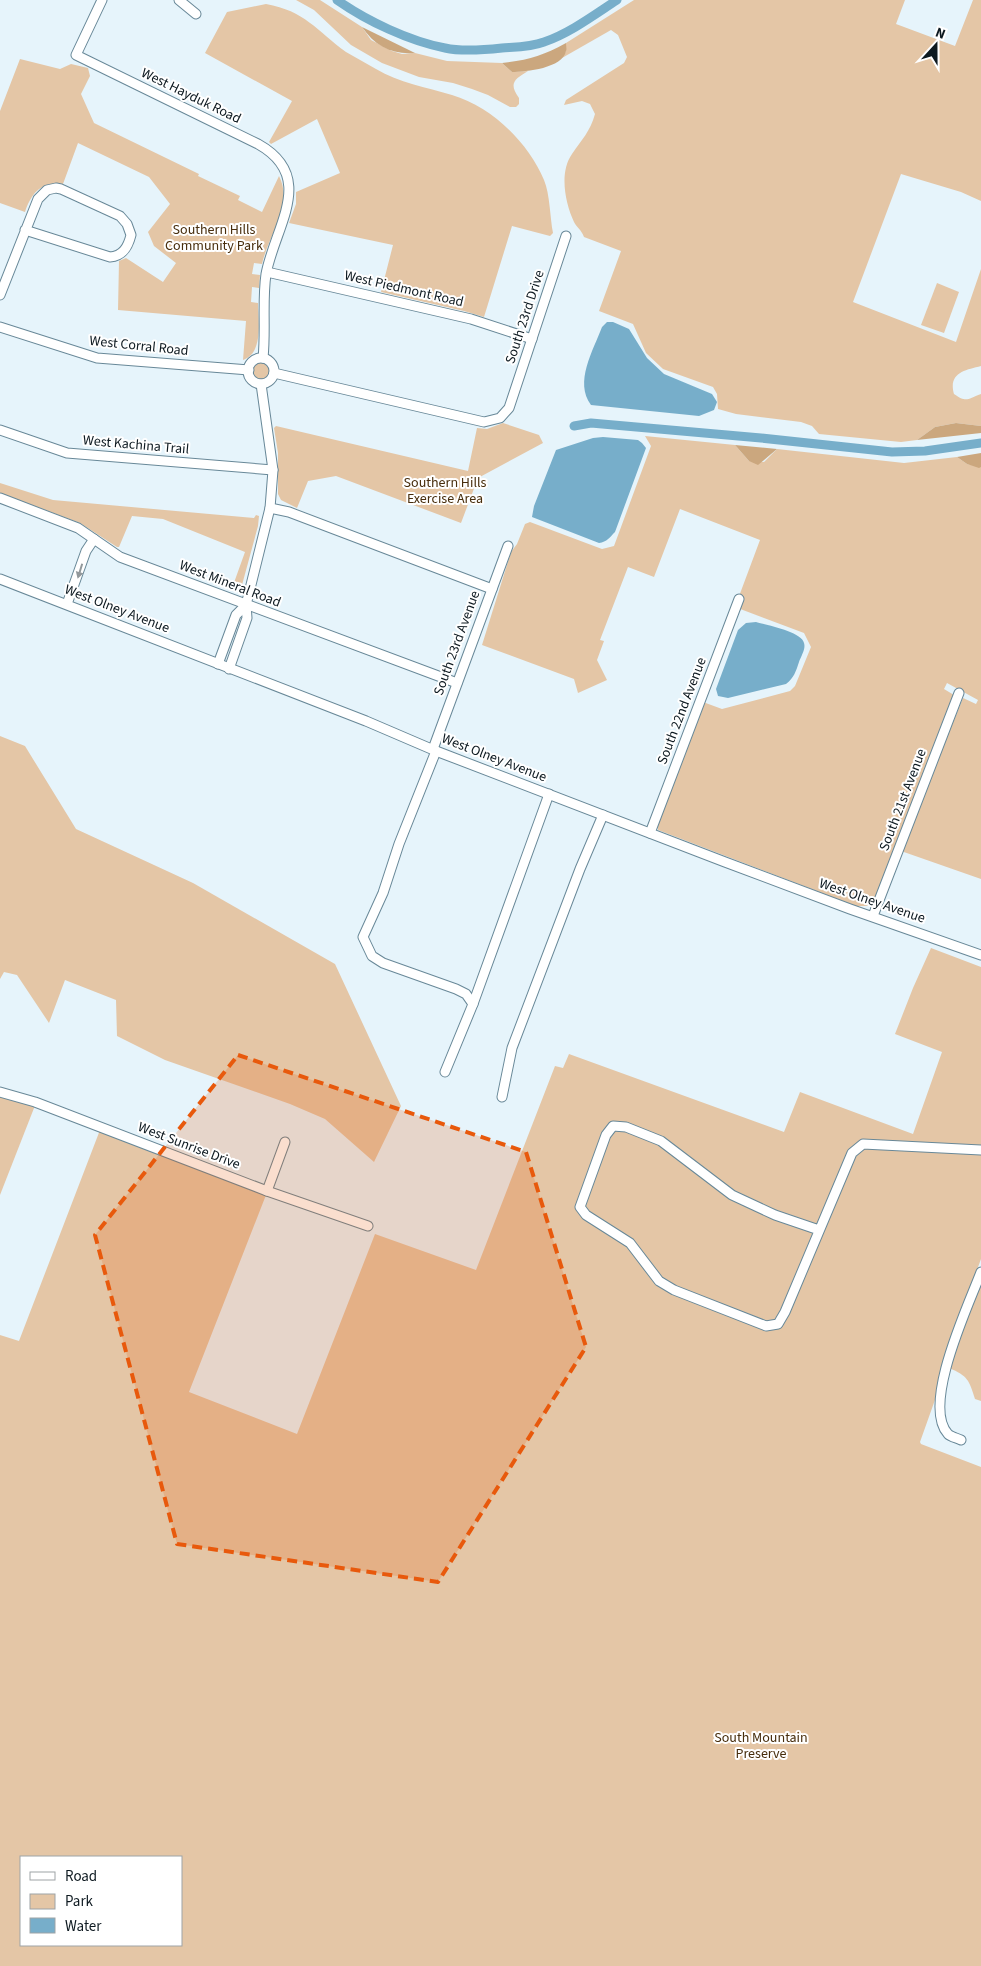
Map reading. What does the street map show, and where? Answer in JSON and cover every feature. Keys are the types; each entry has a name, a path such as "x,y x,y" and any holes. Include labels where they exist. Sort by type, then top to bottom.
{"street":[{"name":"West Hayduk Road","path":"102,0 76,55 258,144 272,152 286,171 290,185 288,205 278,230 267,272"},
{"path":"180,0 196,14"},
{"path":"0,295 25,230 38,199 46,190 61,189 120,216 130,230 129,242 123,252 110,257 25,230"},
{"name":"South 23rd Drive","path":"274,374 484,422 500,418 510,408 566,236"},
{"path":"263,358 264,291 267,272"},
{"name":"West Piedmont Road","path":"267,272 471,319 532,340"},
{"name":"West Corral Road","path":"0,327 98,358 248,370"},
{"path":"261,384 251,378 248,370 252,362 263,358"},
{"path":"261,384 271,380 274,374 273,366 263,358"},
{"path":"229,669 247,618 246,604 270,508 273,470 261,384"},
{"name":"West Kachina Trail","path":"0,430 67,453 273,470"},
{"name":"West Mineral Road","path":"0,498 78,528 120,557 456,683"},
{"path":"270,508 289,512 492,589"},
{"path":"67,604 86,551 94,539"},
{"name":"South 23rd Avenue","path":"473,1004 466,994 456,989 383,963 372,956 363,937 383,893 456,683 508,546"},
{"name":"West Olney Avenue","path":"0,579 366,721 434,750 850,910 981,955"},
{"name":"South 22nd Avenue","path":"650,833 739,599"},
{"path":"218,664 236,615 246,604"},
{"path":"231,630 242,634"},
{"name":"South 21st Avenue","path":"872,916 959,694"},
{"path":"445,1072 473,1004 549,794"},
{"path":"502,1097 512,1048 603,815"},
{"name":"West Sunrise Drive","path":"0,1092 35,1102 267,1191 368,1226"},
{"path":"819,1230 775,1215 732,1195 661,1141 626,1127 613,1126 606,1135 580,1207 586,1215 630,1243 658,1281 674,1290 766,1326 778,1324 819,1230 846,1163 852,1153 863,1144 981,1150"},
{"path":"267,1191 286,1142"},
{"path":"961,1440 949,1436 944,1430 940,1412 941,1385 946,1364 981,1272"}],"highlighted area":[{"path":"238,1055 526,1152 586,1347 438,1582 177,1544 95,1235"}],"green space":[{"path":"296,0 320,0 362,27 371,40 392,51 402,54 415,53 447,61 502,63 512,72 528,71 514,82 514,89 519,98 519,104 516,107 510,107 472,89 453,83 419,77 382,63 351,45 314,10"},
{"path":"634,0 905,0 896,24 955,46 973,0 981,0 981,201 961,192 901,174 853,302 956,342 981,269 981,366 959,374 953,381 953,387 954,394 965,399 981,394 981,426 956,423 935,427 917,440 901,442 819,434 812,426 801,422 736,414 718,409 717,394 713,387 663,369 646,353 633,324 599,311 621,251 584,237 571,214 565,188 568,161 588,131 595,114 590,104 582,101 564,105 566,100 624,63 627,57 618,35 611,30 562,58 566,51 566,43"},
{"path":"266,4 301,16 346,52 385,74 452,95 481,108 507,128 528,152 546,186 553,233 550,236 512,226 484,317 381,292 393,245 289,223 296,204 296,192 340,173 317,119 271,144 269,142 292,101 205,53 227,12"},
{"name":"Southern Hills Community Park","path":"20,59 60,69 71,64 88,68 90,76 81,94 94,123 199,174 198,176 240,196 238,200 262,212 279,176 284,198 282,209 262,264 254,263 252,274 260,275 259,288 252,287 251,302 258,303 259,327 257,343 250,356 243,360 246,321 118,310 119,261 126,258 163,282 176,263 154,246 148,232 170,204 149,177 78,143 63,184 49,185 38,190 30,200 25,212 0,203 0,111"},
{"path":"937,283 959,292 944,333 921,325"},
{"path":"261,358 270,362 274,371 270,380 261,384 252,380 248,371 252,362"},
{"name":"Southern Hills Exercise Area","path":"503,423 539,435 543,443 478,478 461,523 336,476 308,481 297,508 281,500 278,494 278,453 274,428 276,426 468,471 477,428 487,429"},
{"path":"645,436 735,445 749,461 764,462 777,449 904,463 957,457 967,464 981,467 981,879 901,851 963,698 976,704 978,700 947,683 944,689 954,695 876,896 867,906 856,906 658,830 658,819 703,702 722,709 790,691 795,686 811,647 804,633 735,607 760,540 680,509 654,577 628,567 600,640 604,641 597,660 607,680 578,693 574,679 482,645 511,552 517,544 525,524 530,522 602,549 614,546 651,446"},
{"path":"0,483 53,500 254,518 256,515 259,516 242,585 239,590 231,591 245,552 163,519 132,516 119,547 117,547 80,523 0,493"},
{"path":"0,736 25,746 76,829 193,883 335,964 401,1106 374,1162 325,1119 290,1104 165,1060 117,1036 116,1000 65,980 49,1023 17,975 4,972 0,979"},
{"name":"South Mountain Preserve","path":"931,948 981,967 981,1259 942,1365 936,1397 920,1442 981,1467 981,1966 0,1966 0,1335 19,1341 100,1130 266,1195 189,1392 297,1434 375,1234 476,1270 555,1066 563,1068 569,1054 784,1132 800,1092 913,1134 942,1052 895,1034"},
{"path":"0,1097 36,1103 0,1195"},
{"path":"981,1281 981,1401 975,1399 967,1379 949,1368"}],"shaded area":[{"path":"362,27 415,53 392,51 385,48 367,34"},
{"path":"566,43 563,57 543,68 512,72 502,63 535,57"},
{"path":"956,423 981,426 981,433 917,440 935,427"},
{"path":"735,445 777,449 758,465 749,461"},
{"path":"981,453 981,467 979,468 967,464 957,457"}],"water":[{"path":"607,322 613,322 629,329 647,358 664,374 712,394 717,402 714,410 699,416 591,405 586,396 584,386 587,366 602,327"},
{"path":"593,438 638,440 646,448 615,532 599,543 532,517 534,506 556,450"},
{"path":"756,622 791,632 802,639 804,648 794,674 786,684 728,698 718,696 716,689 738,630 746,623"}],"waterway":[{"path":"337,0 375,23 403,35 431,45 466,50 534,45 544,42 572,29 617,0"},
{"path":"574,426 591,423 892,452 925,451 981,443"}]}
